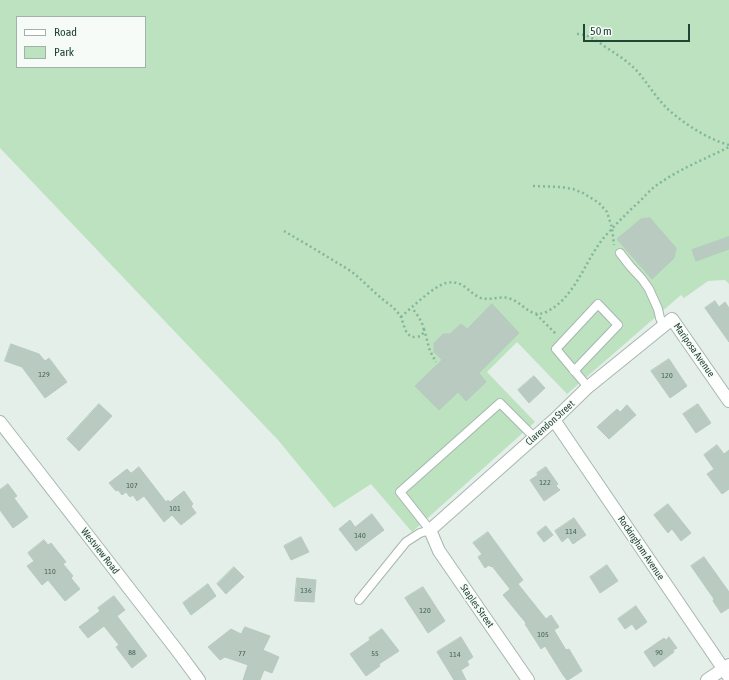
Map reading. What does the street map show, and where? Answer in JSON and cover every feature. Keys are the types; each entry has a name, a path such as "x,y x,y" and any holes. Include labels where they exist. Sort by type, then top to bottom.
{"street":[{"name":"Clarendon Street","path":"430,530 554,420 588,387 668,323"},
{"name":"Mariposa Avenue","path":"668,323 729,401"},
{"name":"Rockingham Avenue","path":"554,420 727,670"},
{"name":"Westview Road","path":"0,422 199,680"},
{"name":"Staples Street","path":"430,530 439,551 528,680"},
{"path":"707,680 727,670"}],"lane":[{"path":"620,253 649,289 660,318 668,323"},
{"path":"574,371 618,325 598,304 556,349 574,371 588,387"},
{"path":"359,600 406,542 420,533 430,530 400,492 406,486 500,403 534,437"}],"path":[{"path":"576,34 589,36 621,57 637,72 671,112 701,133 729,146"},
{"path":"536,314 546,311 568,294 606,235 656,186 680,171 729,146"},
{"path":"534,186 573,189 599,203 607,212 612,228 615,248 620,253"},
{"path":"284,231 350,270 395,309 401,317 406,331 411,337 420,336 423,331 423,326"},
{"path":"401,317 439,285 448,282 456,283 464,286 480,298 486,299 506,297 518,302 536,314 563,341"},
{"path":"412,308 420,319 430,350 436,362"}],"green space":[{"path":"0,0 729,0 729,284 725,280 708,281 684,298 681,295 567,394 517,342 487,372 535,422 412,532 371,484 334,508 278,440 0,148"}],"building":[{"path":"650,218 676,248 674,258 652,279 617,239 641,219"},
{"path":"729,237 729,249 696,261 692,250"},
{"path":"715,301 719,307 725,302 729,308 729,342 705,308"},
{"path":"492,304 519,333 479,373 486,382 466,401 458,392 439,410 415,386 442,360 434,352 434,343 443,334 450,334 461,324 467,329"},
{"path":"11,344 39,354 45,361 49,358 67,382 45,398 22,367 5,361"},
{"path":"669,359 687,386 670,398 651,371"},
{"path":"534,376 545,388 529,403 518,390"},
{"path":"99,404 112,416 79,451 67,439"},
{"path":"698,404 711,423 696,433 683,414"},
{"path":"627,405 636,415 609,439 597,427 617,409 620,412"},
{"path":"717,445 724,454 729,450 729,489 722,494 707,474 714,469 704,455"},
{"path":"139,467 166,502 168,500 170,502 184,491 193,504 191,506 196,513 181,525 172,515 164,522 144,496 137,501 133,495 130,497 126,492 122,495 109,483 127,469 131,473"},
{"path":"546,467 558,484 556,486 560,490 544,501 530,480"},
{"path":"8,484 17,496 14,498 28,517 13,528 0,510 0,490"},
{"path":"668,504 691,533 681,541 672,529 668,533 654,515"},
{"path":"372,514 384,530 356,551 339,529 350,520 355,527"},
{"path":"574,518 586,535 573,544 568,537 562,542 555,531"},
{"path":"546,526 553,535 544,542 537,533"},
{"path":"488,532 523,580 518,584 546,619 551,615 559,627 554,630 566,650 569,649 582,671 568,680 563,675 545,646 541,649 525,624 526,623 503,595 510,589 492,566 491,567 489,565 485,568 478,557 482,554 473,543"},
{"path":"301,537 309,552 291,560 284,546"},
{"path":"44,540 48,545 51,543 66,562 63,564 73,576 71,578 80,589 65,601 48,580 42,585 27,566 34,561 28,553"},
{"path":"704,557 729,592 729,608 721,613 713,601 714,599 691,566"},
{"path":"607,565 618,581 600,593 590,577"},
{"path":"234,567 244,577 226,594 217,584"},
{"path":"297,578 316,580 314,602 295,601"},
{"path":"208,584 216,596 191,615 183,603"},
{"path":"423,587 445,621 428,633 405,598"},
{"path":"114,596 125,610 117,616 147,656 132,668 116,647 119,645 104,626 88,638 79,627 100,611 98,608"},
{"path":"636,606 647,622 636,630 632,624 625,629 618,619"},
{"path":"245,627 270,636 263,650 279,657 272,673 264,670 260,680 243,680 248,665 225,657 220,660 208,647 231,629 241,634"},
{"path":"382,629 399,651 379,664 380,666 366,676 350,654 370,640 369,638"},
{"path":"461,637 473,657 467,661 469,665 461,670 466,680 454,680 437,652"},
{"path":"669,637 677,648 654,667 644,652 664,638 666,640"}]}
